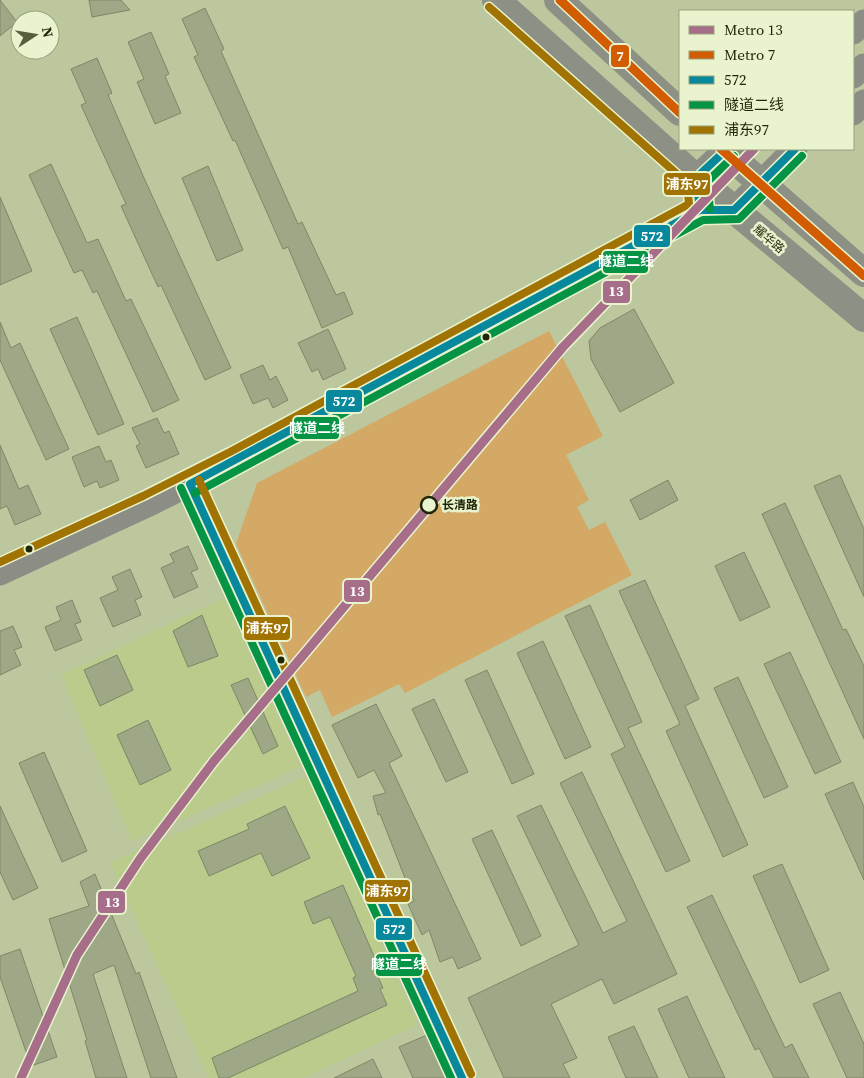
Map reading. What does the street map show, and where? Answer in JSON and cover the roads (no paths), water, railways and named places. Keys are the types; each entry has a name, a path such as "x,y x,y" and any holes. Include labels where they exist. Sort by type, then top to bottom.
{"main road":[{"name":"耀华路","path":"496,0 696,178 864,318"},
{"path":"558,0 679,111"},
{"path":"854,31 864,22"},
{"path":"854,75 864,66"},
{"path":"854,112 864,102"},
{"path":"700,210 696,178 725,150 864,273"},
{"path":"0,573 190,484 700,210 734,210 794,150"},
{"path":"190,484 462,1078"}],"metro line":[{"name":"7","path":"560,0 679,112"},
{"name":"7","path":"722,150 864,276"},
{"name":"13","path":"21,1078 77,955 140,859 214,761 563,347 753,150"}],"place":[{"name":"长清路","path":"429,505"}]}
